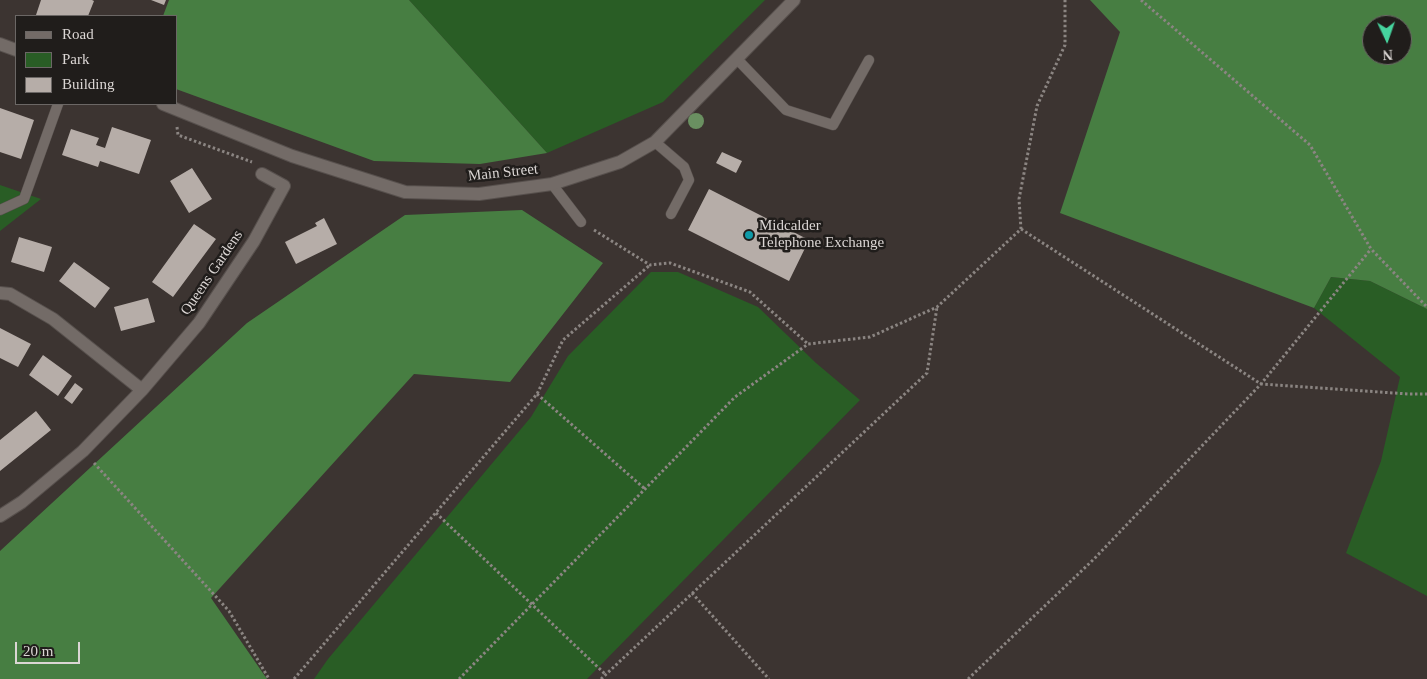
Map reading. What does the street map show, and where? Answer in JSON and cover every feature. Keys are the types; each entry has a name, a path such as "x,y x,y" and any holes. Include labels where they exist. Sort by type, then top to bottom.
{"main road":[{"name":"Main Street","path":"165,105 292,156 405,192 479,194 552,184 620,162 655,142 794,0"},
{"path":"0,44 15,50"},
{"name":"Queens Gardens","path":"0,516 22,502 83,451 142,390 199,323 254,241 284,186 262,174"},
{"path":"0,293 10,294 52,320 142,390"}],"lane":[{"path":"737,59 786,110 833,125 869,60"},
{"path":"0,210 24,199 58,105"},
{"path":"655,142 684,167 689,180 671,214"},
{"path":"552,184 581,222"}],"path":[{"path":"1021,230 1019,199 1037,106 1065,44 1065,0"},
{"path":"1141,0 1310,145 1371,249 1427,307"},
{"path":"175,109 178,134 252,161 262,174"},
{"path":"581,222 650,265"},
{"path":"459,679 735,397 808,344 870,337 937,306 1021,230"},
{"path":"1021,230 1261,384 1427,394"},
{"path":"968,679 1094,559 1261,384 1371,249"},
{"path":"294,679 537,394 563,340 650,265 670,263 750,292 808,344"},
{"path":"601,679 927,373 937,306"},
{"path":"537,394 645,489"},
{"path":"83,451 230,611 269,679"},
{"path":"436,513 605,674"},
{"path":"692,593 769,679"}],"green space":[{"path":"169,0 409,0 547,153 480,164 374,161 178,90 178,15 163,15"},
{"path":"409,0 765,0 663,102 547,153"},
{"path":"1090,0 1427,0 1427,309 1370,281 1331,277 1314,308 1060,213 1120,32"},
{"path":"0,185 41,199 0,231"},
{"path":"522,210 603,263 510,382 414,374 211,598 267,679 0,679 0,551 247,323 405,215"},
{"path":"651,272 678,272 758,307 816,363 860,400 587,679 314,679 328,659 531,417 568,356"},
{"path":"1331,277 1370,281 1427,309 1427,596 1346,553 1381,461 1400,377 1314,308"}],"building":[{"path":"41,0 94,1 88,15 36,15"},
{"path":"151,0 166,0 164,5"},
{"path":"0,108 34,120 21,159 0,152"},
{"path":"112,127 151,140 139,174 100,161 98,167 62,155 71,129 99,138 96,145 105,148"},
{"path":"722,152 742,161 736,173 716,163"},
{"path":"192,168 212,199 189,213 170,181"},
{"name":"Midcalder Telephone Exchange","path":"709,189 809,240 789,281 688,230"},
{"path":"324,218 337,244 296,264 285,242 317,226 315,223"},
{"path":"194,224 216,239 173,297 152,282"},
{"path":"19,237 52,247 44,272 11,262"},
{"path":"74,262 110,288 95,308 59,281"},
{"path":"148,298 155,322 121,331 114,307"},
{"path":"0,328 31,344 18,367 0,358"},
{"path":"43,355 72,376 58,396 29,375"},
{"path":"75,383 83,389 72,404 64,398"},
{"path":"36,411 51,430 0,471 0,440"}],"place":[{"name":"Midcalder Telephone Exchange","path":"749,235"}]}
